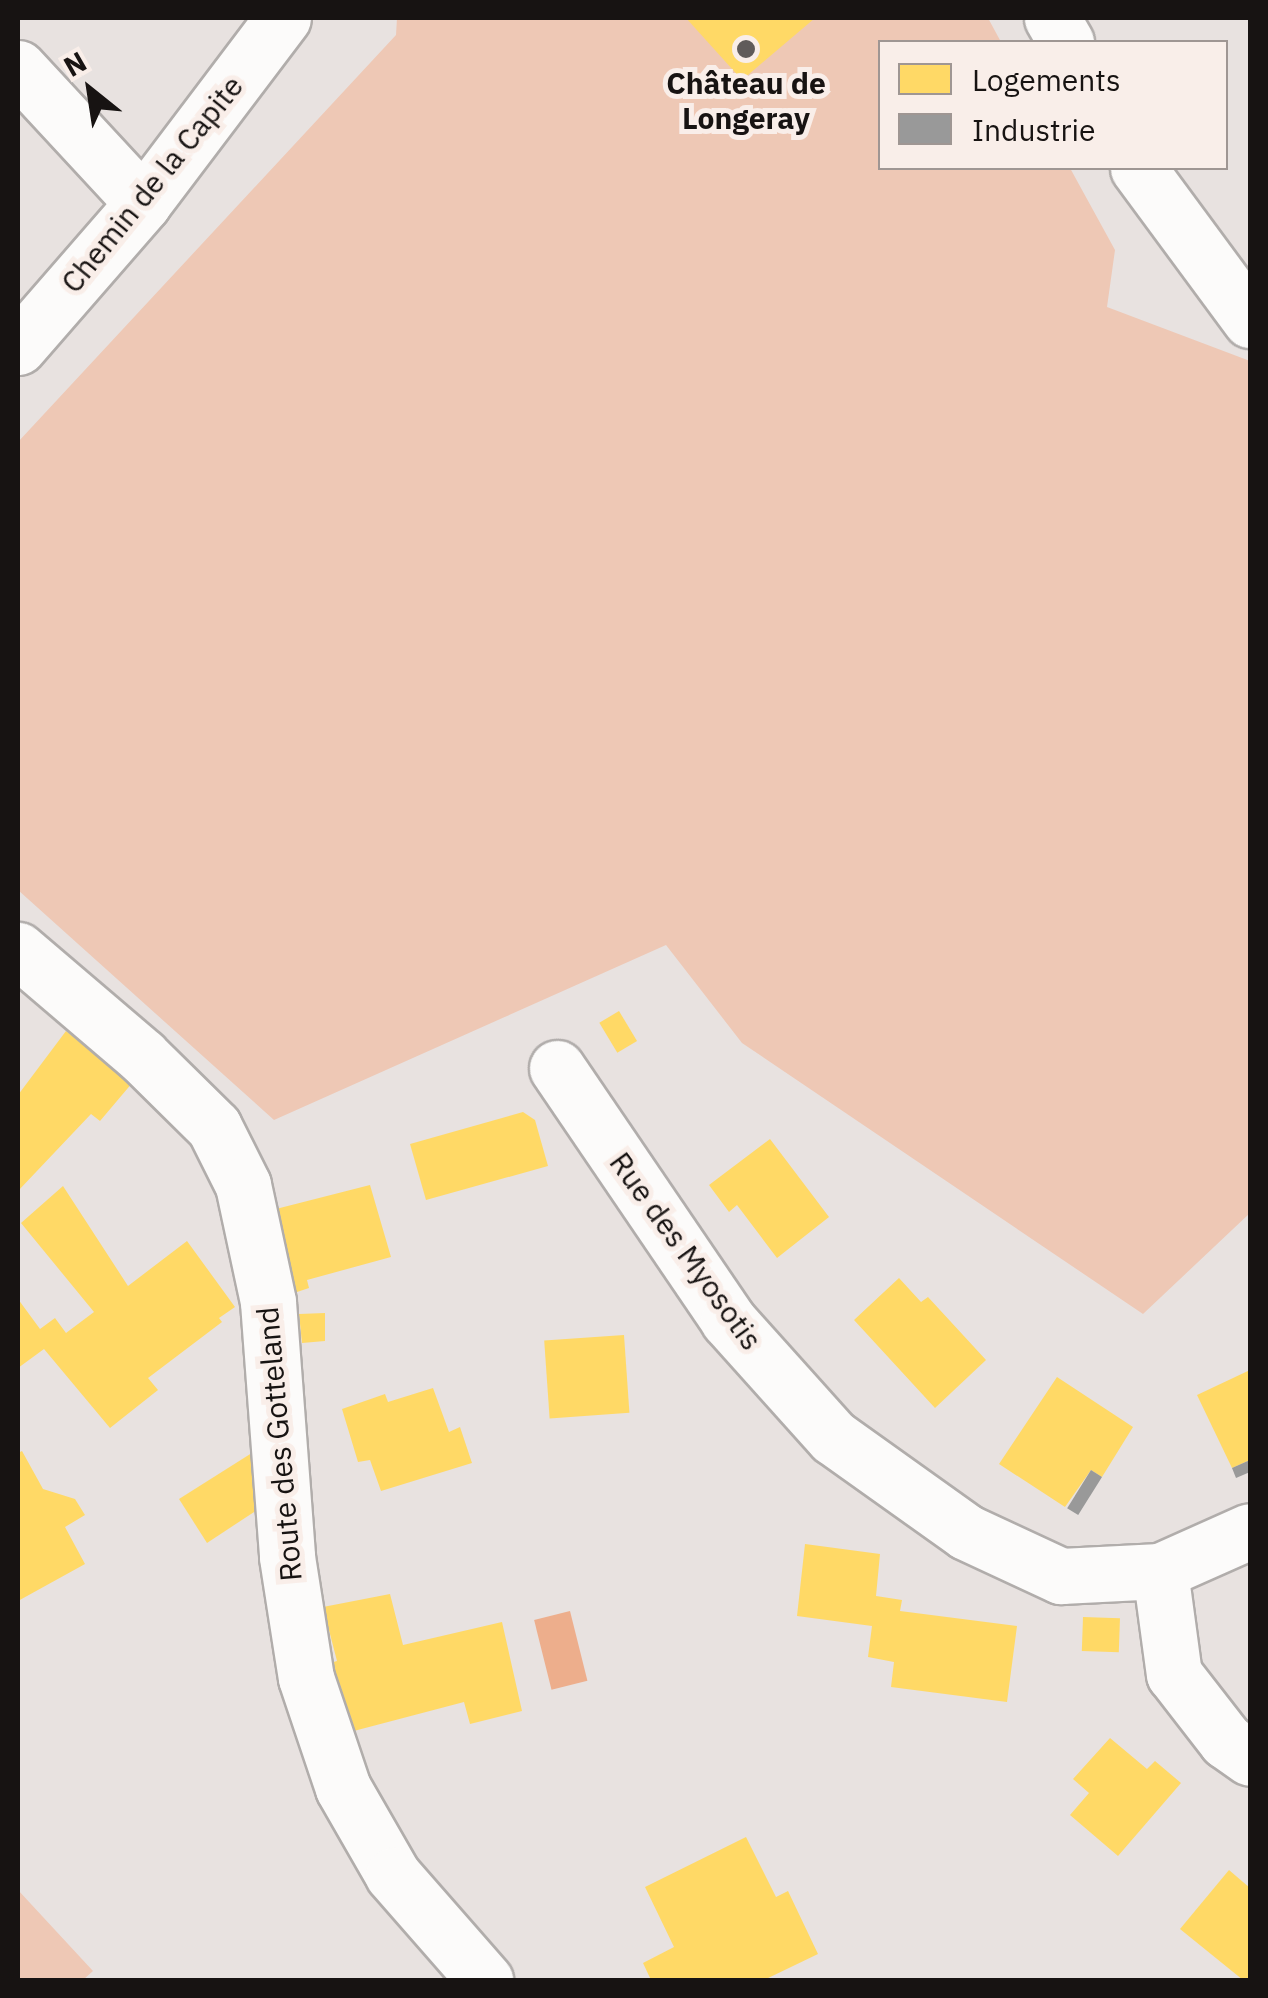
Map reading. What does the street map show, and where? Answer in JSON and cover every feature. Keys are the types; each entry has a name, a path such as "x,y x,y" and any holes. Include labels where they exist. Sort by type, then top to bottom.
{"street":[{"name":"Chemin de la Capite","path":"18,347 143,203 282,18"},
{"path":"1052,18 1065,40"},
{"path":"18,68 143,203"},
{"path":"1139,170 1250,320"},
{"name":"Route des Gotteland","path":"18,950 142,1056 214,1127 243,1185 268,1302 287,1557 306,1678 343,1788 393,1874 485,1980"},
{"name":"Rue des Myosotis","path":"557,1068 728,1320 833,1437 966,1532 1061,1576 1160,1571 1250,1531"},
{"path":"1160,1571 1174,1674 1226,1741 1250,1758"}],"shaded area":[{"path":"397,18 988,18 1000,40 878,40 878,170 1071,170 1115,250 1107,307 1250,361 1250,1213 1143,1314 742,1043 666,945 274,1120 18,890 18,442 396,35"},
{"path":"570,1611 587,1681 552,1690 534,1620"},
{"path":"18,1890 93,1971 83,1980 18,1980"}],"building: Logements":[{"name":"Château de Longeray","path":"686,18 815,18 742,80"},
{"path":"619,1011 637,1041 617,1053 599,1023"},
{"path":"66,1031 133,1082 100,1121 91,1114 18,1191 18,1095"},
{"path":"523,1112 535,1120 548,1166 426,1200 410,1144"},
{"path":"770,1139 829,1217 777,1258 737,1205 729,1212 709,1185"},
{"path":"370,1185 391,1257 307,1280 309,1288 294,1293 272,1210"},
{"path":"63,1186 128,1286 187,1241 235,1307 219,1318 222,1322 148,1378 158,1390 110,1428 44,1349 18,1368 18,1299 40,1329 55,1318 66,1333 94,1312 21,1223"},
{"path":"899,1278 921,1302 928,1297 986,1360 935,1408 854,1320"},
{"path":"325,1313 325,1341 302,1343 299,1314"},
{"path":"624,1335 629,1413 550,1418 544,1341"},
{"path":"1250,1370 1250,1460 1232,1468 1197,1395"},
{"path":"1057,1377 1133,1427 1102,1477 1091,1470 1065,1507 999,1464"},
{"path":"433,1388 449,1432 460,1427 472,1463 381,1491 370,1460 358,1462 342,1409 385,1394 388,1402"},
{"path":"22,1451 43,1489 75,1499 85,1515 65,1527 85,1564 18,1601 18,1453"},
{"path":"255,1451 257,1510 207,1543 179,1499"},
{"path":"805,1544 880,1554 876,1596 902,1600 900,1611 1017,1626 1007,1702 891,1687 894,1662 868,1657 872,1626 797,1616"},
{"path":"390,1594 403,1645 502,1622 522,1711 470,1724 464,1702 350,1732 330,1663 337,1661 323,1607"},
{"path":"1083,1617 1120,1618 1119,1652 1082,1651"},
{"path":"1110,1738 1147,1769 1155,1761 1181,1783 1118,1856 1070,1815 1089,1793 1073,1779"},
{"path":"746,1837 776,1897 788,1891 818,1954 764,1980 651,1980 643,1963 674,1947 645,1887"},
{"path":"1229,1870 1250,1888 1250,1980 1243,1980 1180,1929"}],"building: Industrie":[{"path":"1250,1460 1250,1472 1236,1478 1232,1468"},
{"path":"1091,1470 1102,1477 1078,1515 1067,1508"}],"place":[{"name":"Château de Longeray","path":"746,49"}]}
